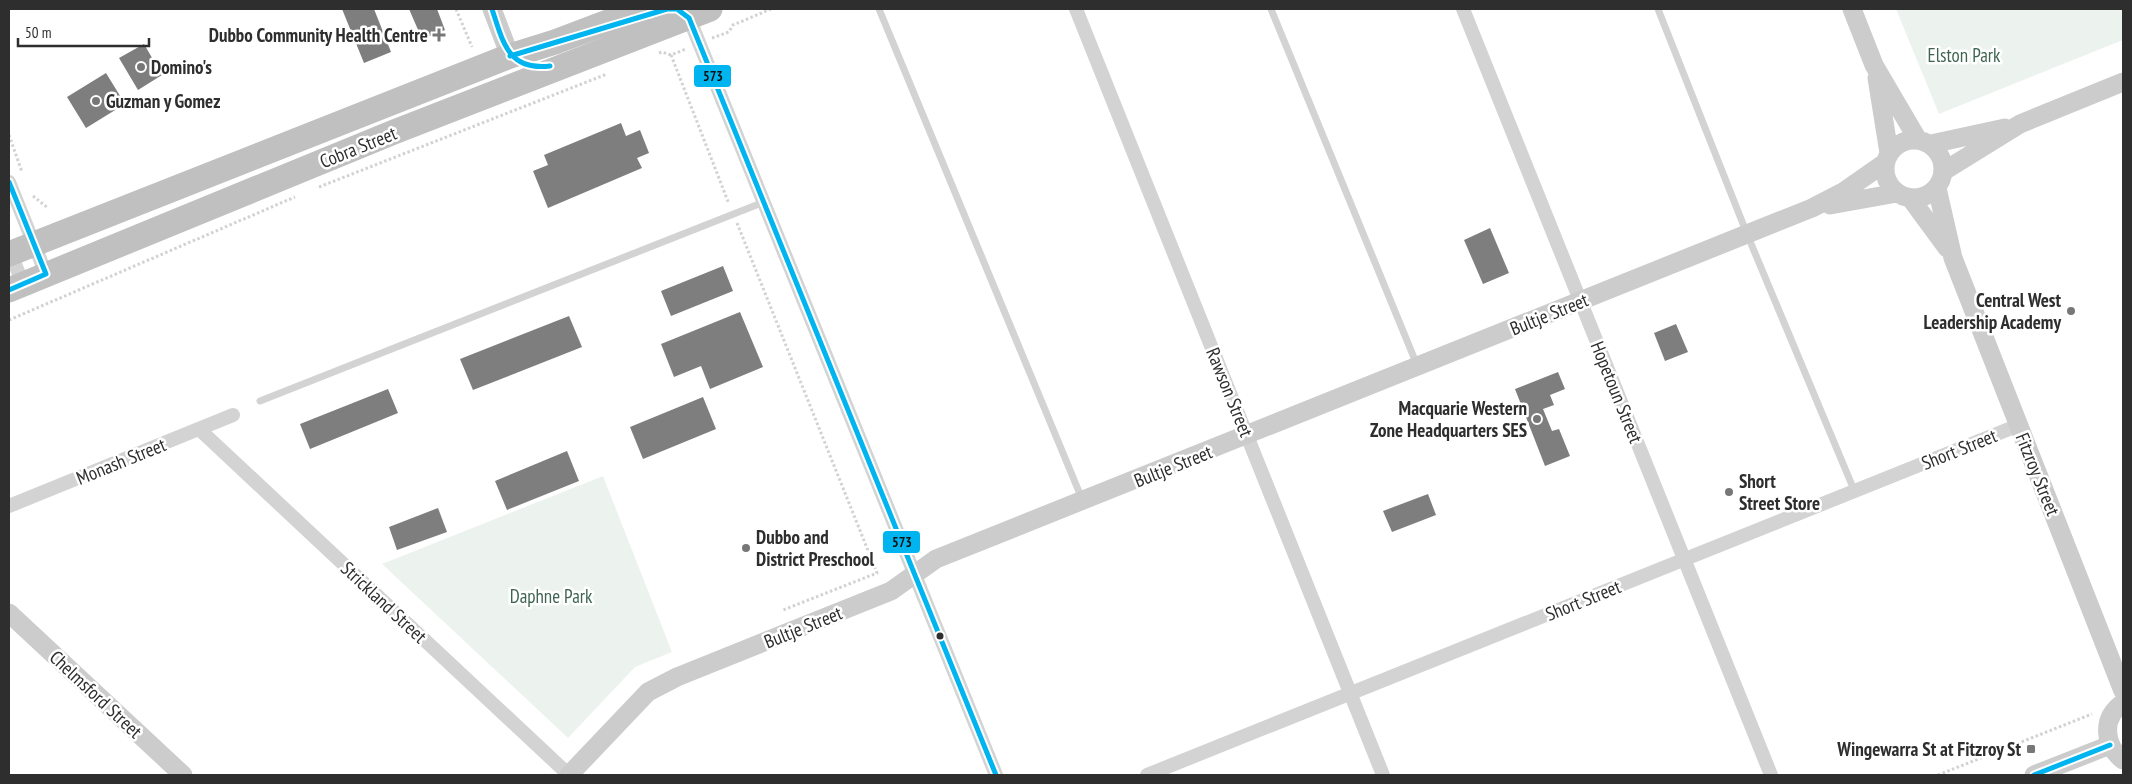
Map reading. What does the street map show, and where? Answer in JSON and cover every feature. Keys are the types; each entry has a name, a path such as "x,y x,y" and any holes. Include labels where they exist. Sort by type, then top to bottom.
{"highway":[{"name":"Cobra Street","path":"9,252 34,244 510,56 555,42 642,9"},
{"path":"555,42 668,9 697,12"},
{"name":"Cobra Street","path":"16,287 697,12"},
{"path":"510,56 526,67 537,68 583,58"}],"street":[{"path":"492,9 510,56"},
{"name":"Rawson Street","path":"1076,9 1384,775"},
{"name":"Hopetoun Street","path":"1464,9 1771,775"},
{"path":"1852,9 1874,65 1925,142 1941,156 1941,180"},
{"path":"697,12 700,43 996,775"},
{"path":"1874,65 1888,158 1886,176 1904,196 1920,198 1941,180 2020,124"},
{"path":"1888,158 1902,142 1925,142 2020,124 2123,82"},
{"name":"Bultje Street","path":"569,775 648,692 677,677 891,591 936,559 1084,502 1812,208 1843,192 1888,158"},
{"name":"Fitzroy Street","path":"1941,180 1953,258 2123,690"},
{"path":"9,182 46,274"},
{"name":"Bultje Street","path":"1812,208 1904,196"},
{"name":"Fitzroy Street","path":"1904,196 1953,258"},
{"path":"9,252 16,287"},
{"name":"Monash Street","path":"9,506 233,415"},
{"name":"Short Street","path":"1147,775 2019,425"},
{"name":"Strickland Street","path":"199,429 569,775"},
{"name":"Chelmsford Street","path":"9,612 183,775"},
{"path":"2123,703 2112,714 2108,724 2110,745 2123,760"},
{"path":"2034,775 2110,745"}],"lane":[{"path":"879,9 1084,502"},
{"path":"1271,9 1418,368"},
{"path":"1658,9 1747,234 1854,490"},
{"path":"260,401 764,202"}],"path":[{"path":"456,9 472,47"},
{"path":"653,56 662,52 671,55 729,32 733,25 771,9"},
{"path":"671,55 732,212"},
{"path":"312,190 608,74"},
{"path":"9,135 24,176"},
{"path":"32,194 48,208"},
{"path":"9,320 303,194"},
{"path":"736,221 877,573 783,610"},
{"path":"1938,775 2095,713"}],"green space":[{"name":"Elston Park","path":"1896,9 2123,9 2123,40 1939,114"},
{"name":"Daphne Park","path":"603,476 672,652 635,667 568,738 382,564"}],"building":[{"path":"342,9 374,9 391,52 364,63"},
{"path":"409,9 437,9 445,30 422,39"},
{"name":"Domino's","path":"144,44 162,75 138,90 119,58"},
{"name":"Guzman y Gomez","path":"106,73 125,104 86,128 67,97"},
{"path":"621,123 626,136 640,130 649,153 637,158 642,168 548,208 533,171 548,165 544,155"},
{"path":"1490,228 1509,273 1483,284 1464,240"},
{"path":"723,266 733,291 671,316 661,291"},
{"path":"740,312 763,367 710,389 701,366 674,377 661,344"},
{"path":"569,316 582,347 473,390 460,359"},
{"path":"1676,324 1688,352 1665,361 1654,333"},
{"name":"Macquarie Western Zone Headquarters SES","path":"1558,372 1565,389 1550,395 1554,405 1543,409 1552,431 1559,429 1570,456 1545,466 1515,389"},
{"path":"388,389 398,413 310,449 300,424"},
{"path":"703,397 716,429 643,459 630,427"},
{"path":"567,451 579,481 507,510 495,481"},
{"path":"1428,494 1436,515 1392,532 1383,511"},
{"path":"438,508 447,532 397,550 389,527"}],"transit line":[{"name":"573","path":"492,9 504,43 516,59 525,64 550,66"},
{"name":"573","path":"510,56 667,9 677,9 689,18 996,775"},
{"name":"573","path":"9,182 46,274 9,290"},
{"name":"573","path":"2034,775 2110,745"}],"place":[{"name":"Dubbo Community Health Centre","path":"439,35"},
{"name":"Domino's","path":"141,67"},
{"name":"Guzman y Gomez","path":"96,101"},
{"name":"Central West Leadership Academy","path":"2071,311"},
{"name":"Macquarie Western Zone Headquarters SES","path":"1537,419"},
{"name":"Short Street Store","path":"1729,492"},
{"name":"Dubbo and District Preschool","path":"746,548"},
{"name":"Wingewarra St at Fitzroy St","path":"2031,749"}]}
